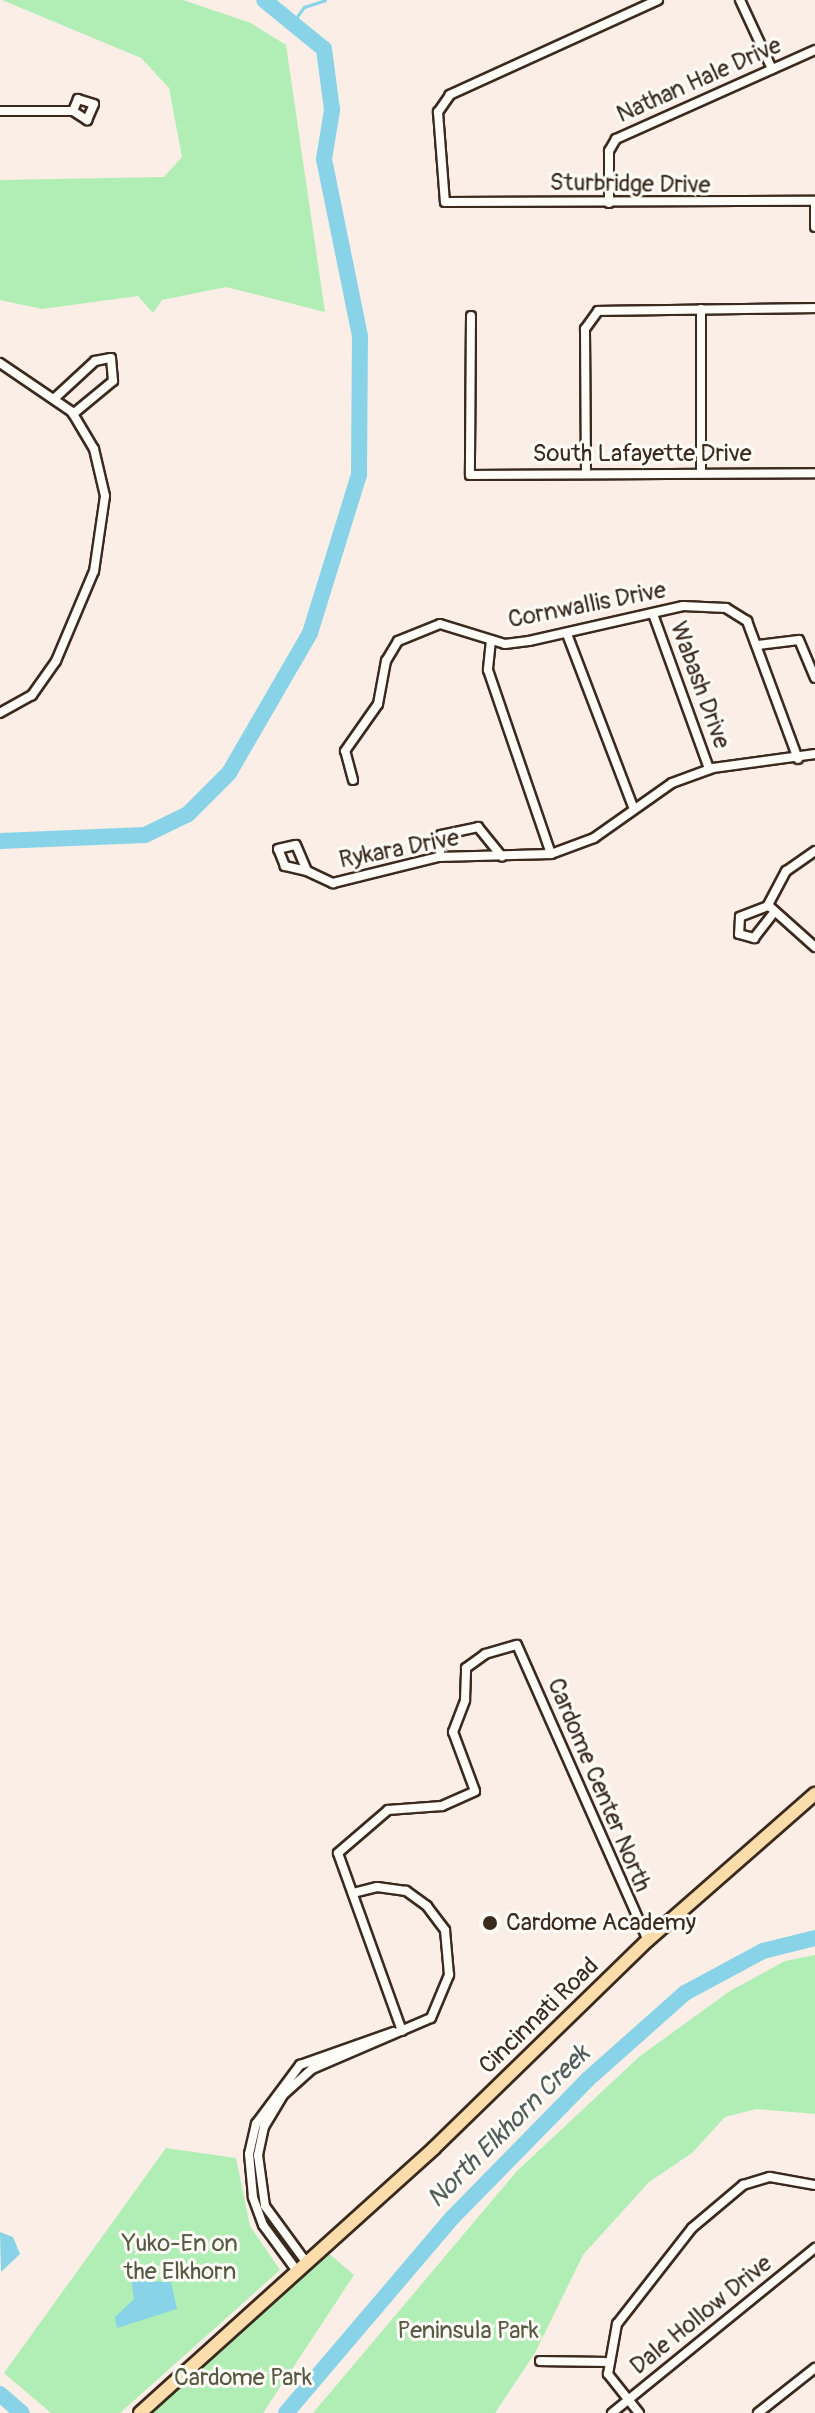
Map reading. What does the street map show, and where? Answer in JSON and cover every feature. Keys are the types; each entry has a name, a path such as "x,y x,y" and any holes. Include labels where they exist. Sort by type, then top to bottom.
{"main road":[{"name":"Cincinnati Road","path":"140,2413 302,2267 648,1940 815,1794"}],"street":[{"name":"Sturbridge Drive","path":"658,0 450,95 438,112 445,202 815,201"},
{"path":"740,0 772,69"},
{"name":"Nathan Hale Drive","path":"609,203 609,151 616,139 815,50"},
{"path":"0,111 73,111"},
{"path":"815,201 815,227"},
{"path":"586,474 589,319 598,311 815,308"},
{"path":"701,309 701,473"},
{"name":"South Lafayette Drive","path":"471,316 470,475 815,473"},
{"path":"56,397 95,361 111,358 113,381 73,414"},
{"path":"0,363 56,397 73,414 103,475 102,545 41,685 0,713"},
{"name":"Cornwallis Drive","path":"353,780 345,751 378,704 386,661 398,641 440,624 491,640 567,634 683,606 726,608 747,621 798,759"},
{"name":"Wabash Drive","path":"653,614 709,769"},
{"path":"567,634 634,809"},
{"path":"491,640 488,670 551,854"},
{"path":"758,645 799,640 815,678"},
{"path":"709,769 798,759 815,754"},
{"name":"Rykara Drive","path":"307,871 333,883 440,857 551,854 579,847 634,809 709,769"},
{"path":"440,857 441,835 478,827 502,857"},
{"path":"815,851 786,871 770,911 815,947"},
{"name":"Cardome Center North","path":"353,1893 338,1853 343,1845 388,1810 442,1806 475,1791 453,1732 465,1700 466,1668 517,1645 648,1940"},
{"path":"302,2267 263,2225 253,2197 249,2154 256,2124 300,2065 368,2036 402,2031 440,2010 451,1955 445,1930 406,1891 377,1887 353,1893 402,2031"},
{"path":"639,2413 605,2362 617,2324 702,2219 760,2177 815,2185"},
{"name":"Dale Hollow Drive","path":"612,2413 815,2248"},
{"path":"540,2361 605,2362"},
{"path":"758,2413 815,2368"}],"green space":[{"path":"2,0 183,0 251,23 286,45 325,312 226,287 162,300 153,313 138,296 42,309 0,300 0,180 164,177 182,157 169,88 141,58"},
{"name":"Peninsula Park","path":"815,1955 815,2114 756,2109 725,2117 692,2153 649,2182 583,2255 535,2353 495,2413 313,2413 517,2171 640,2056 730,1991 785,1961"},
{"name":"Yuko-En on the Elkhorn","path":"166,2148 236,2158 250,2226 280,2270 120,2413 51,2413 4,2373"},
{"name":"Cardome Park","path":"326,2251 354,2275 263,2413 153,2413"}],"water":[{"path":"0,2232 13,2237 20,2254 1,2272"},
{"path":"139,2272 148,2281 171,2282 177,2309 117,2328 115,2317 134,2299 131,2277"}],"waterway":[{"name":"North Elkhorn Creek","path":"0,841 145,835 188,814 229,773 310,633 359,475 360,336 324,159 332,110 324,49 264,0"},
{"path":"293,22 304,7 325,0"},
{"name":"North Elkhorn Creek","path":"286,2413 453,2217 587,2080 685,1993 763,1951 815,1938"},
{"name":"North Elkhorn Creek","path":"0,2394 22,2413"}],"place":[{"name":"Cardome Academy","path":"490,1923"}]}
